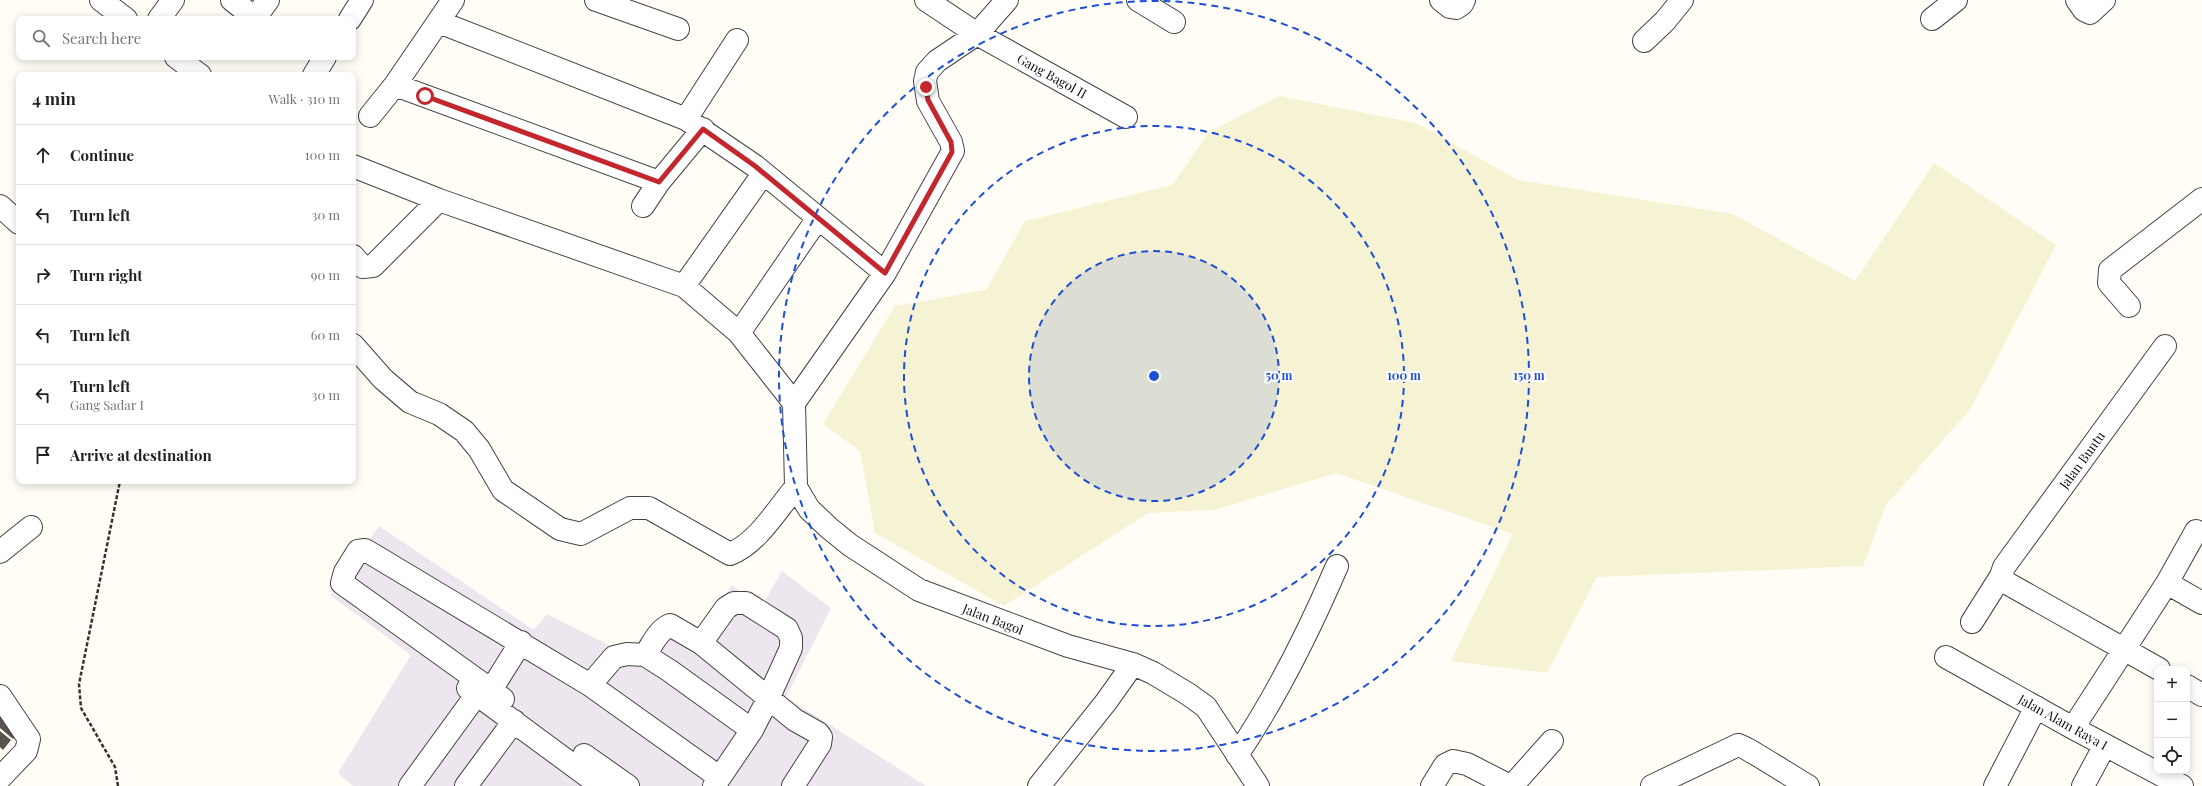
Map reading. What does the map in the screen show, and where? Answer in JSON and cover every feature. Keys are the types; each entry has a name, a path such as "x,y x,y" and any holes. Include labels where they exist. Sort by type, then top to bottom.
{"street":[{"path":"101,0 122,16"},
{"path":"161,16 173,0"},
{"path":"232,0 253,16"},
{"path":"257,16 268,0"},
{"path":"352,16 362,0"},
{"path":"370,116 395,85 453,0"},
{"path":"596,0 678,29"},
{"name":"Gang Bagol II","path":"926,0 977,34 1126,117"},
{"path":"356,167 439,200 684,286 739,333 794,403 885,273 948,158 951,142 928,100 925,81 928,72 937,61 977,34 1007,0"},
{"path":"1138,0 1174,22"},
{"path":"1441,0 1456,8 1462,4 1464,0"},
{"path":"1644,41 1665,21 1682,0"},
{"path":"1932,19 1956,0"},
{"path":"2077,0 2084,10 2090,14 2104,0"},
{"path":"439,22 694,124 750,162 885,273"},
{"path":"643,206 694,124 737,40"},
{"path":"180,60 196,72"},
{"path":"316,72 323,60"},
{"path":"395,85 659,182"},
{"path":"684,286 763,174"},
{"path":"2129,306 2109,283 2110,270 2202,199"},
{"path":"356,259 363,267 373,266 439,200"},
{"path":"0,206 16,220"},
{"path":"739,333 818,218"},
{"name":"Jalan Buntu","path":"1972,622 2001,576 2004,567 2165,346"},
{"path":"356,348 383,379 410,402 439,414 464,431 479,449 503,490 560,529 569,532 581,534 630,508 650,508 730,554 740,550 753,539 796,487"},
{"name":"Jalan Bagol","path":"794,403 796,487 809,509 829,528 850,545 919,590 1068,646 1133,664 1153,673 1206,707 1258,786"},
{"path":"0,552 31,527"},
{"path":"2073,728 2167,583 2196,531"},
{"path":"601,786 514,721 484,692 342,583 345,572 358,551 365,550 590,685 716,782 752,730 791,648 791,638 787,629 746,603 734,603 726,608 702,643"},
{"path":"1238,755 1258,724 1284,676 1320,607 1337,566"},
{"path":"2001,576 2004,582 2154,666"},
{"path":"2167,583 2202,603"},
{"path":"645,655 658,635 665,627 670,625 702,643 795,720 818,733 821,737 820,744 793,786"},
{"path":"410,786 484,692 520,642"},
{"path":"416,652 484,692 628,786"},
{"path":"590,685 614,657 627,654 645,655 670,671 752,730"},
{"name":"Jalan Alam Raya I","path":"1946,656 2073,728 2178,785"},
{"path":"1039,786 1106,702 1133,664"},
{"path":"2190,688 2202,695"},
{"path":"0,696 29,739 26,751 0,778"},
{"path":"1995,786 2036,707"},
{"path":"474,783 514,721"},
{"path":"1432,786 1445,765 1453,761 1467,764 1511,786 1552,741"},
{"path":"1652,786 1738,745 1745,747 1808,786"},
{"path":"2083,786 2105,745"}],"path":[{"path":"118,786 115,767 81,708 79,684 119,484"}],"shaded area":[{"path":"1280,96 1416,123 1518,180 1733,214 1855,281 1934,163 2056,245 1971,408 1886,505 1863,566 1597,577 1547,673 1451,661 1513,534 1336,473 1214,510 1148,513 1004,606 875,533 860,451 823,424 895,306 986,290 1025,221 1172,185 1209,132"},
{"path":"379,526 534,630 547,614 637,659 670,612 704,630 732,585 761,607 782,571 831,608 786,697 926,786 353,786 338,773 411,655 330,595"}],"building":[{"path":"0,714 21,729 13,739 0,728"},
{"path":"0,731 11,740 3,750 0,747"}],"route":[{"path":"425,96 659,182 703,129 755,166 885,273 953,148 928,100 926,87"}]}
